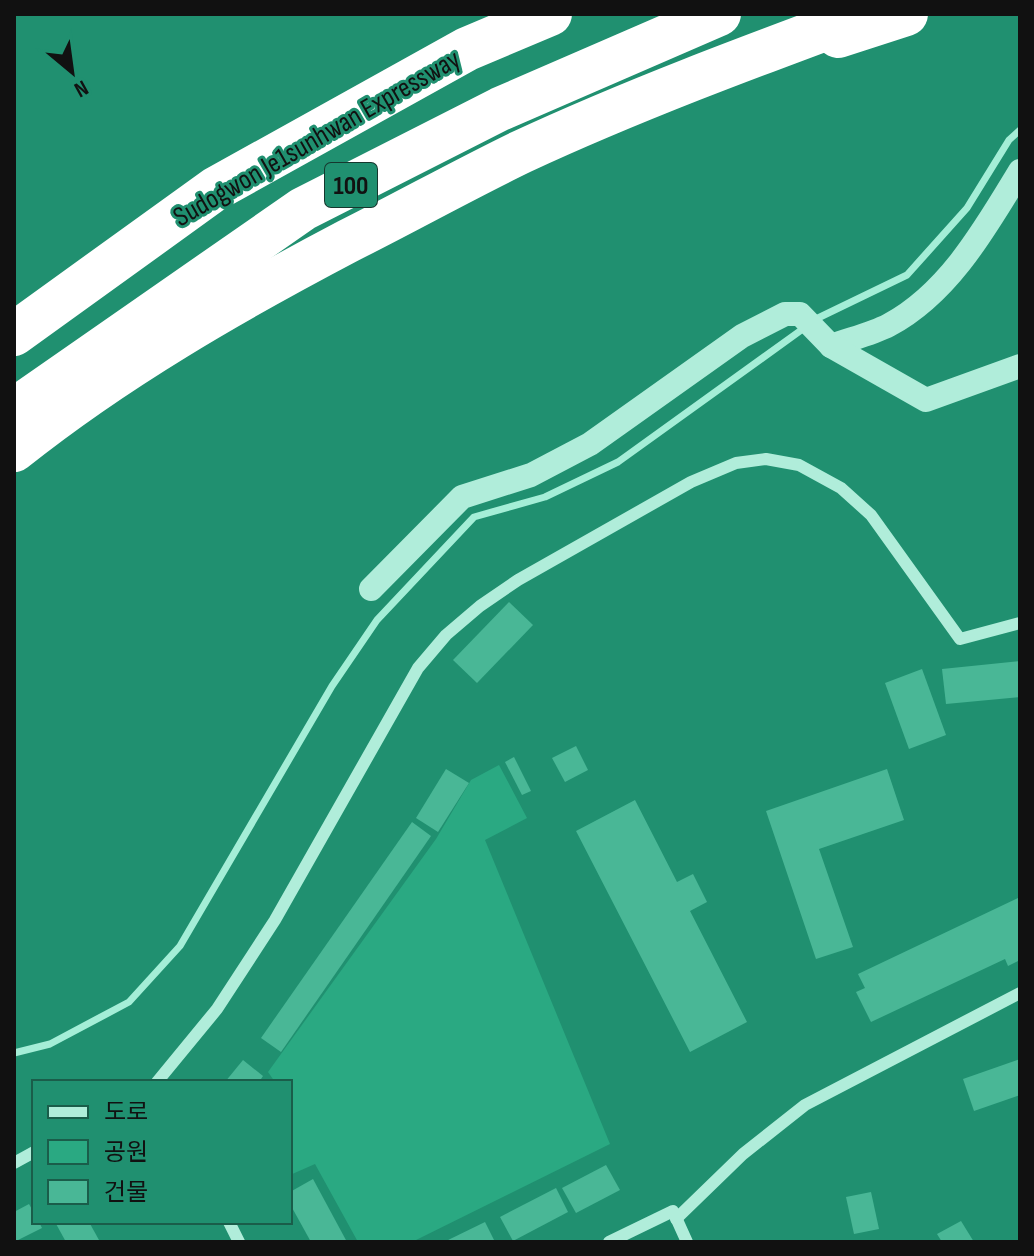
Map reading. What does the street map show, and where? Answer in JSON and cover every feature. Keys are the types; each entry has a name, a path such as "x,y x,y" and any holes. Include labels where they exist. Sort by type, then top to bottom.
{"highway":[{"name":"Sudogwon Je1sunhwan Expressway","path":"14,334 215,189 467,49 550,14"},
{"name":"Sudogwon Je1sunhwan Expressway","path":"14,410 303,209 500,109 719,14"},
{"path":"14,450 92,392 192,327 294,270 520,153 619,109 865,14"},
{"path":"619,109 906,14"}],"street":[{"path":"827,342 889,325 931,294 979,238 1020,171"},
{"path":"371,589 462,497 531,475 590,444 742,336 785,314 800,314 827,342 926,400 1020,366"}],"lane":[{"path":"159,1080 217,1009 275,920 418,668 446,635 480,606 518,580 649,504 736,463 766,459 788,462 841,488 871,515 960,639 1020,623"},
{"path":"676,1219 743,1154 805,1105 1020,993"},
{"path":"14,1163 32,1153"},
{"path":"609,1242 673,1211 687,1242"},
{"path":"230,1224 239,1242"}],"green space":[{"path":"499,765 527,818 485,840 610,1144 412,1242 358,1242 315,1164 292,1174 292,1080 274,1080 268,1072 436,839 471,780"}],"building":[{"path":"509,602 533,625 477,683 453,660"},
{"path":"1020,661 1020,697 946,704 942,669"},
{"path":"922,669 946,735 909,749 885,683"},
{"path":"576,746 588,770 565,782 552,758"},
{"path":"514,757 531,791 522,795 505,762"},
{"path":"446,769 469,783 438,832 416,818"},
{"path":"887,769 904,820 819,849 853,947 816,959 766,811"},
{"path":"635,800 677,882 693,874 707,902 690,911 747,1022 690,1052 576,831"},
{"path":"412,822 431,836 281,1052 261,1038"},
{"path":"1020,897 1020,960 1008,966 1005,959 871,1022 856,992 865,988 858,974"},
{"path":"1020,1059 1020,1095 974,1111 963,1079"},
{"path":"243,1060 263,1076 260,1080 227,1080"},
{"path":"606,1165 620,1190 576,1213 562,1188"},
{"path":"313,1179 347,1242 311,1242 292,1208 292,1191"},
{"path":"556,1188 568,1212 513,1241 500,1217"},
{"path":"871,1192 879,1229 854,1234 846,1197"},
{"path":"29,1204 32,1224 40,1224 42,1228 14,1242 14,1212"},
{"path":"961,1221 974,1242 942,1242 937,1234"},
{"path":"485,1222 495,1242 444,1242"},
{"path":"56,1224 90,1224 99,1240 66,1242"}],"waterway":[{"path":"14,1053 50,1044 129,1002 180,946 332,686 377,620 474,517 545,497 618,462 818,318 907,275 967,208 1009,140 1020,130"}]}
